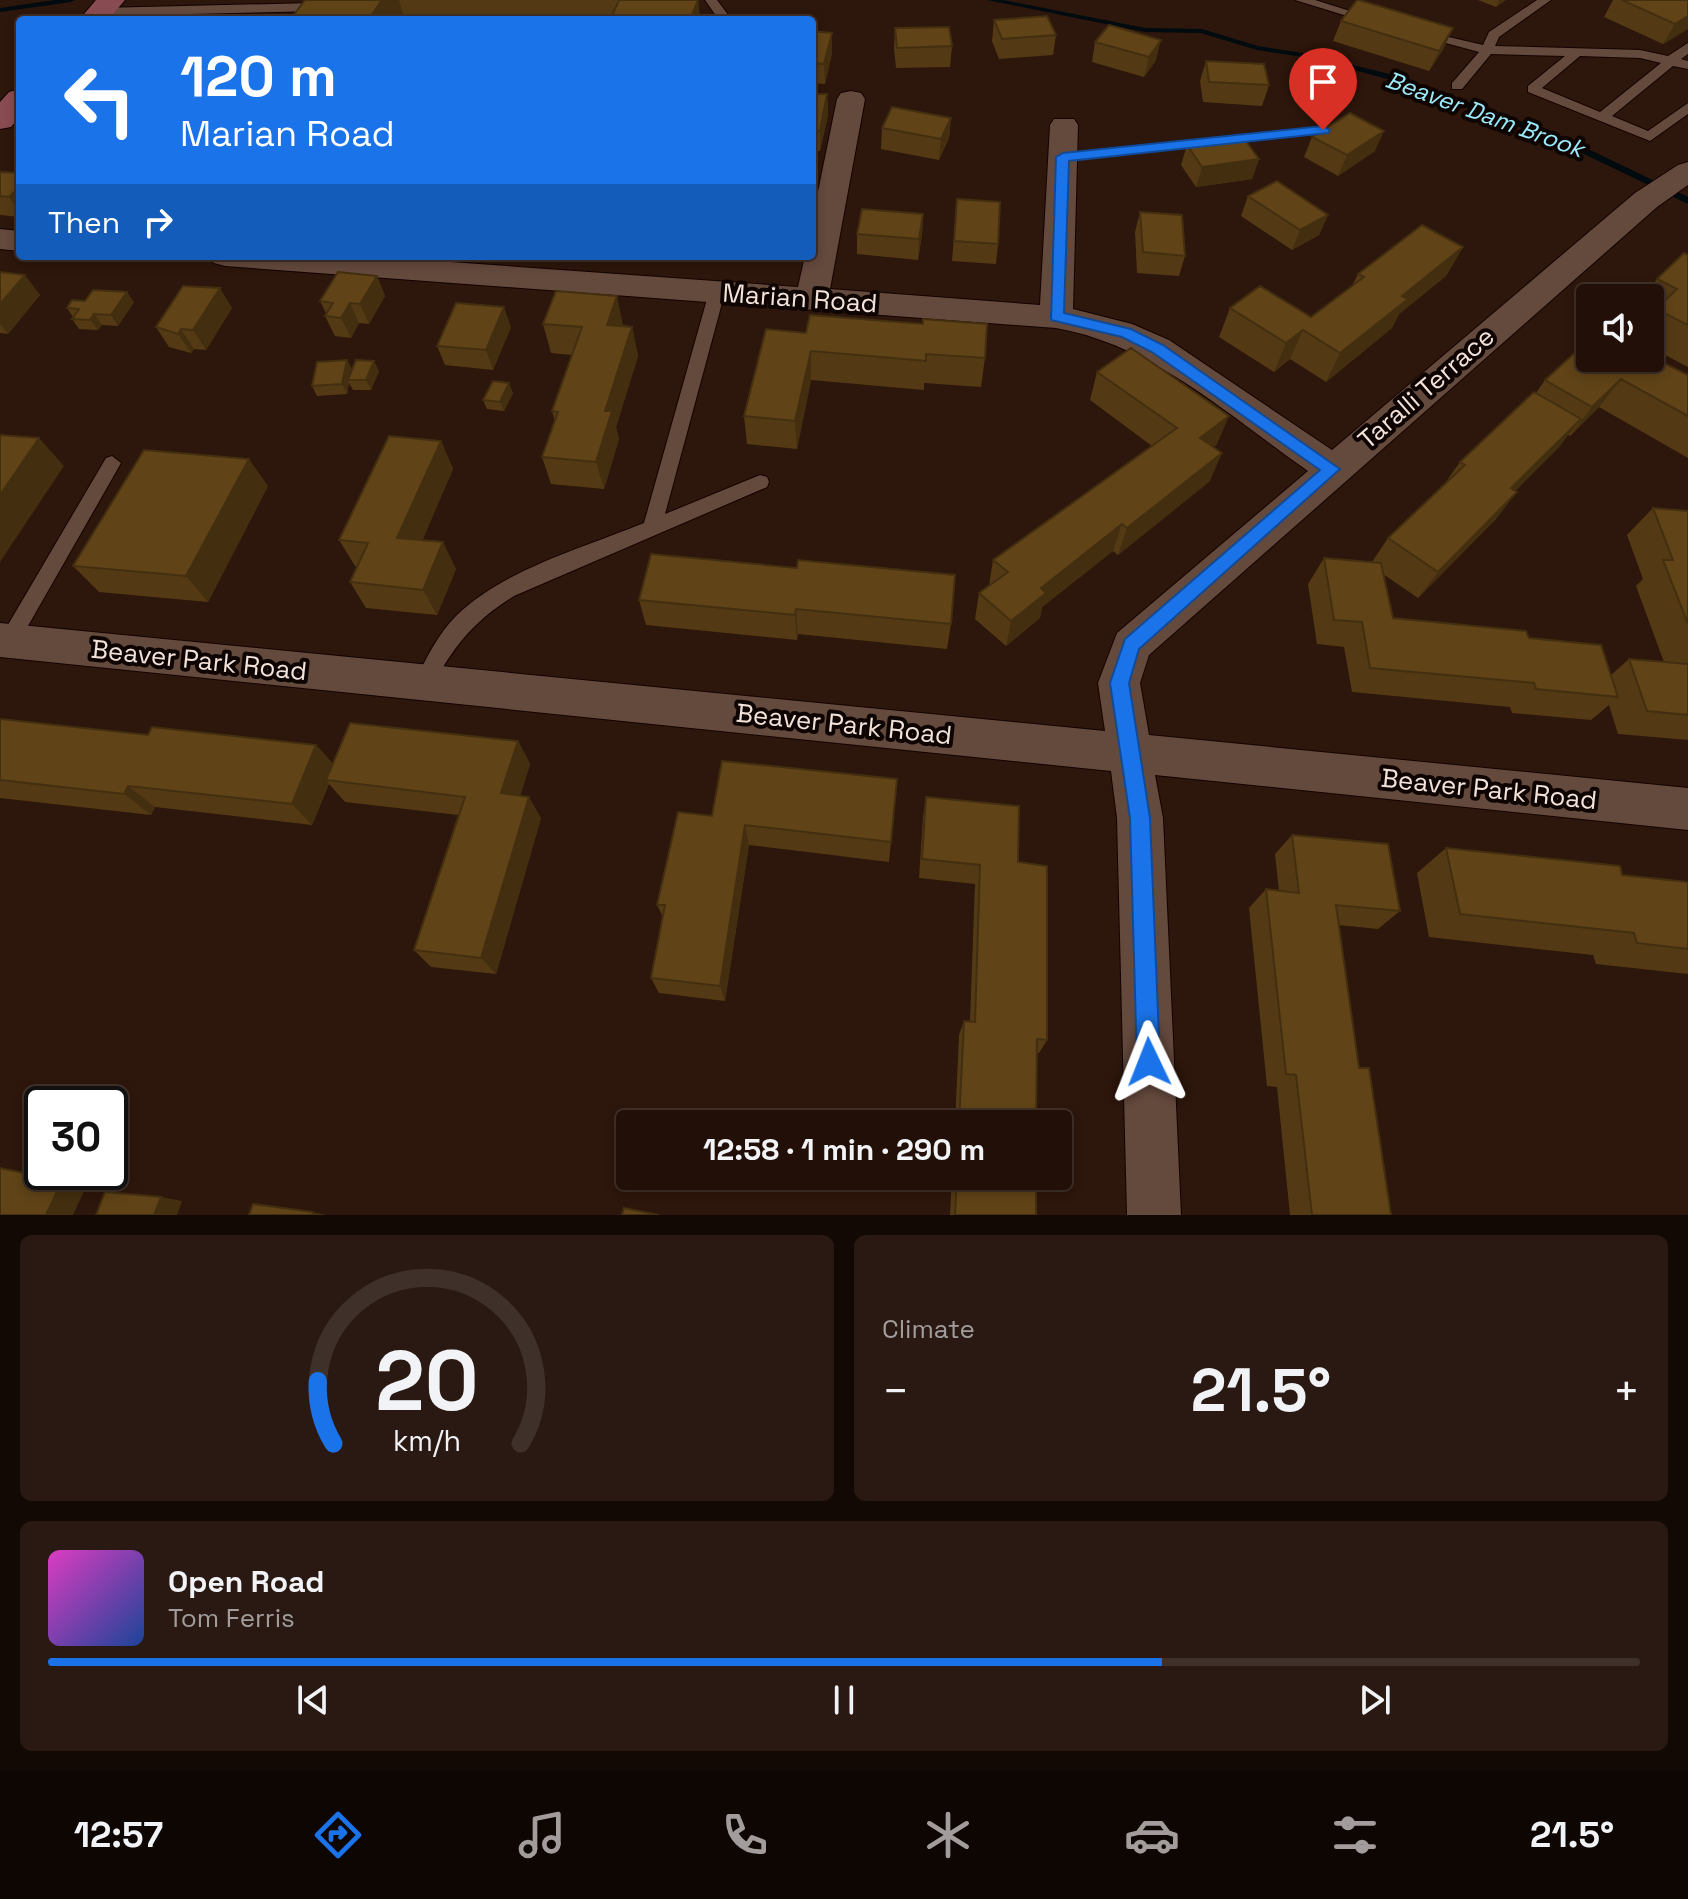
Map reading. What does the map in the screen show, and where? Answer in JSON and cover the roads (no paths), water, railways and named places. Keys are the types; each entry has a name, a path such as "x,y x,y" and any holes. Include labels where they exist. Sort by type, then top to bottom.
{"main road":[{"path":"0,120 16,102"}],"street":[{"path":"812,299 851,99"},
{"path":"1056,317 1064,125"},
{"name":"Taralli Terrace","path":"1154,1215 1140,818 1119,683 1131,645 1646,200 1685,174"},
{"name":"Marian Road","path":"323,260 1056,317 1126,332 1157,348 1332,469"},
{"name":"Beaver Park Road","path":"4,640 1688,809"}],"lane":[{"path":"1301,0 1487,50 1640,54 1688,65"},
{"path":"1457,86 1487,50 1494,35 1545,0"},
{"path":"102,9 324,3"},
{"path":"1602,117 1688,47"},
{"path":"1575,54 1533,89 1650,137 1688,107"},
{"path":"1063,157 1323,130"},
{"path":"652,527 717,292"},
{"path":"4,640 112,463"},
{"path":"425,682 441,647 462,619 489,599 760,482"}],"waterway":[{"name":"Beaver Dam Brook","path":"0,10 71,0"},
{"name":"Beaver Dam Brook","path":"991,0 1145,30 1202,31 1257,48 1309,56 1394,78 1558,138 1688,201"}]}
